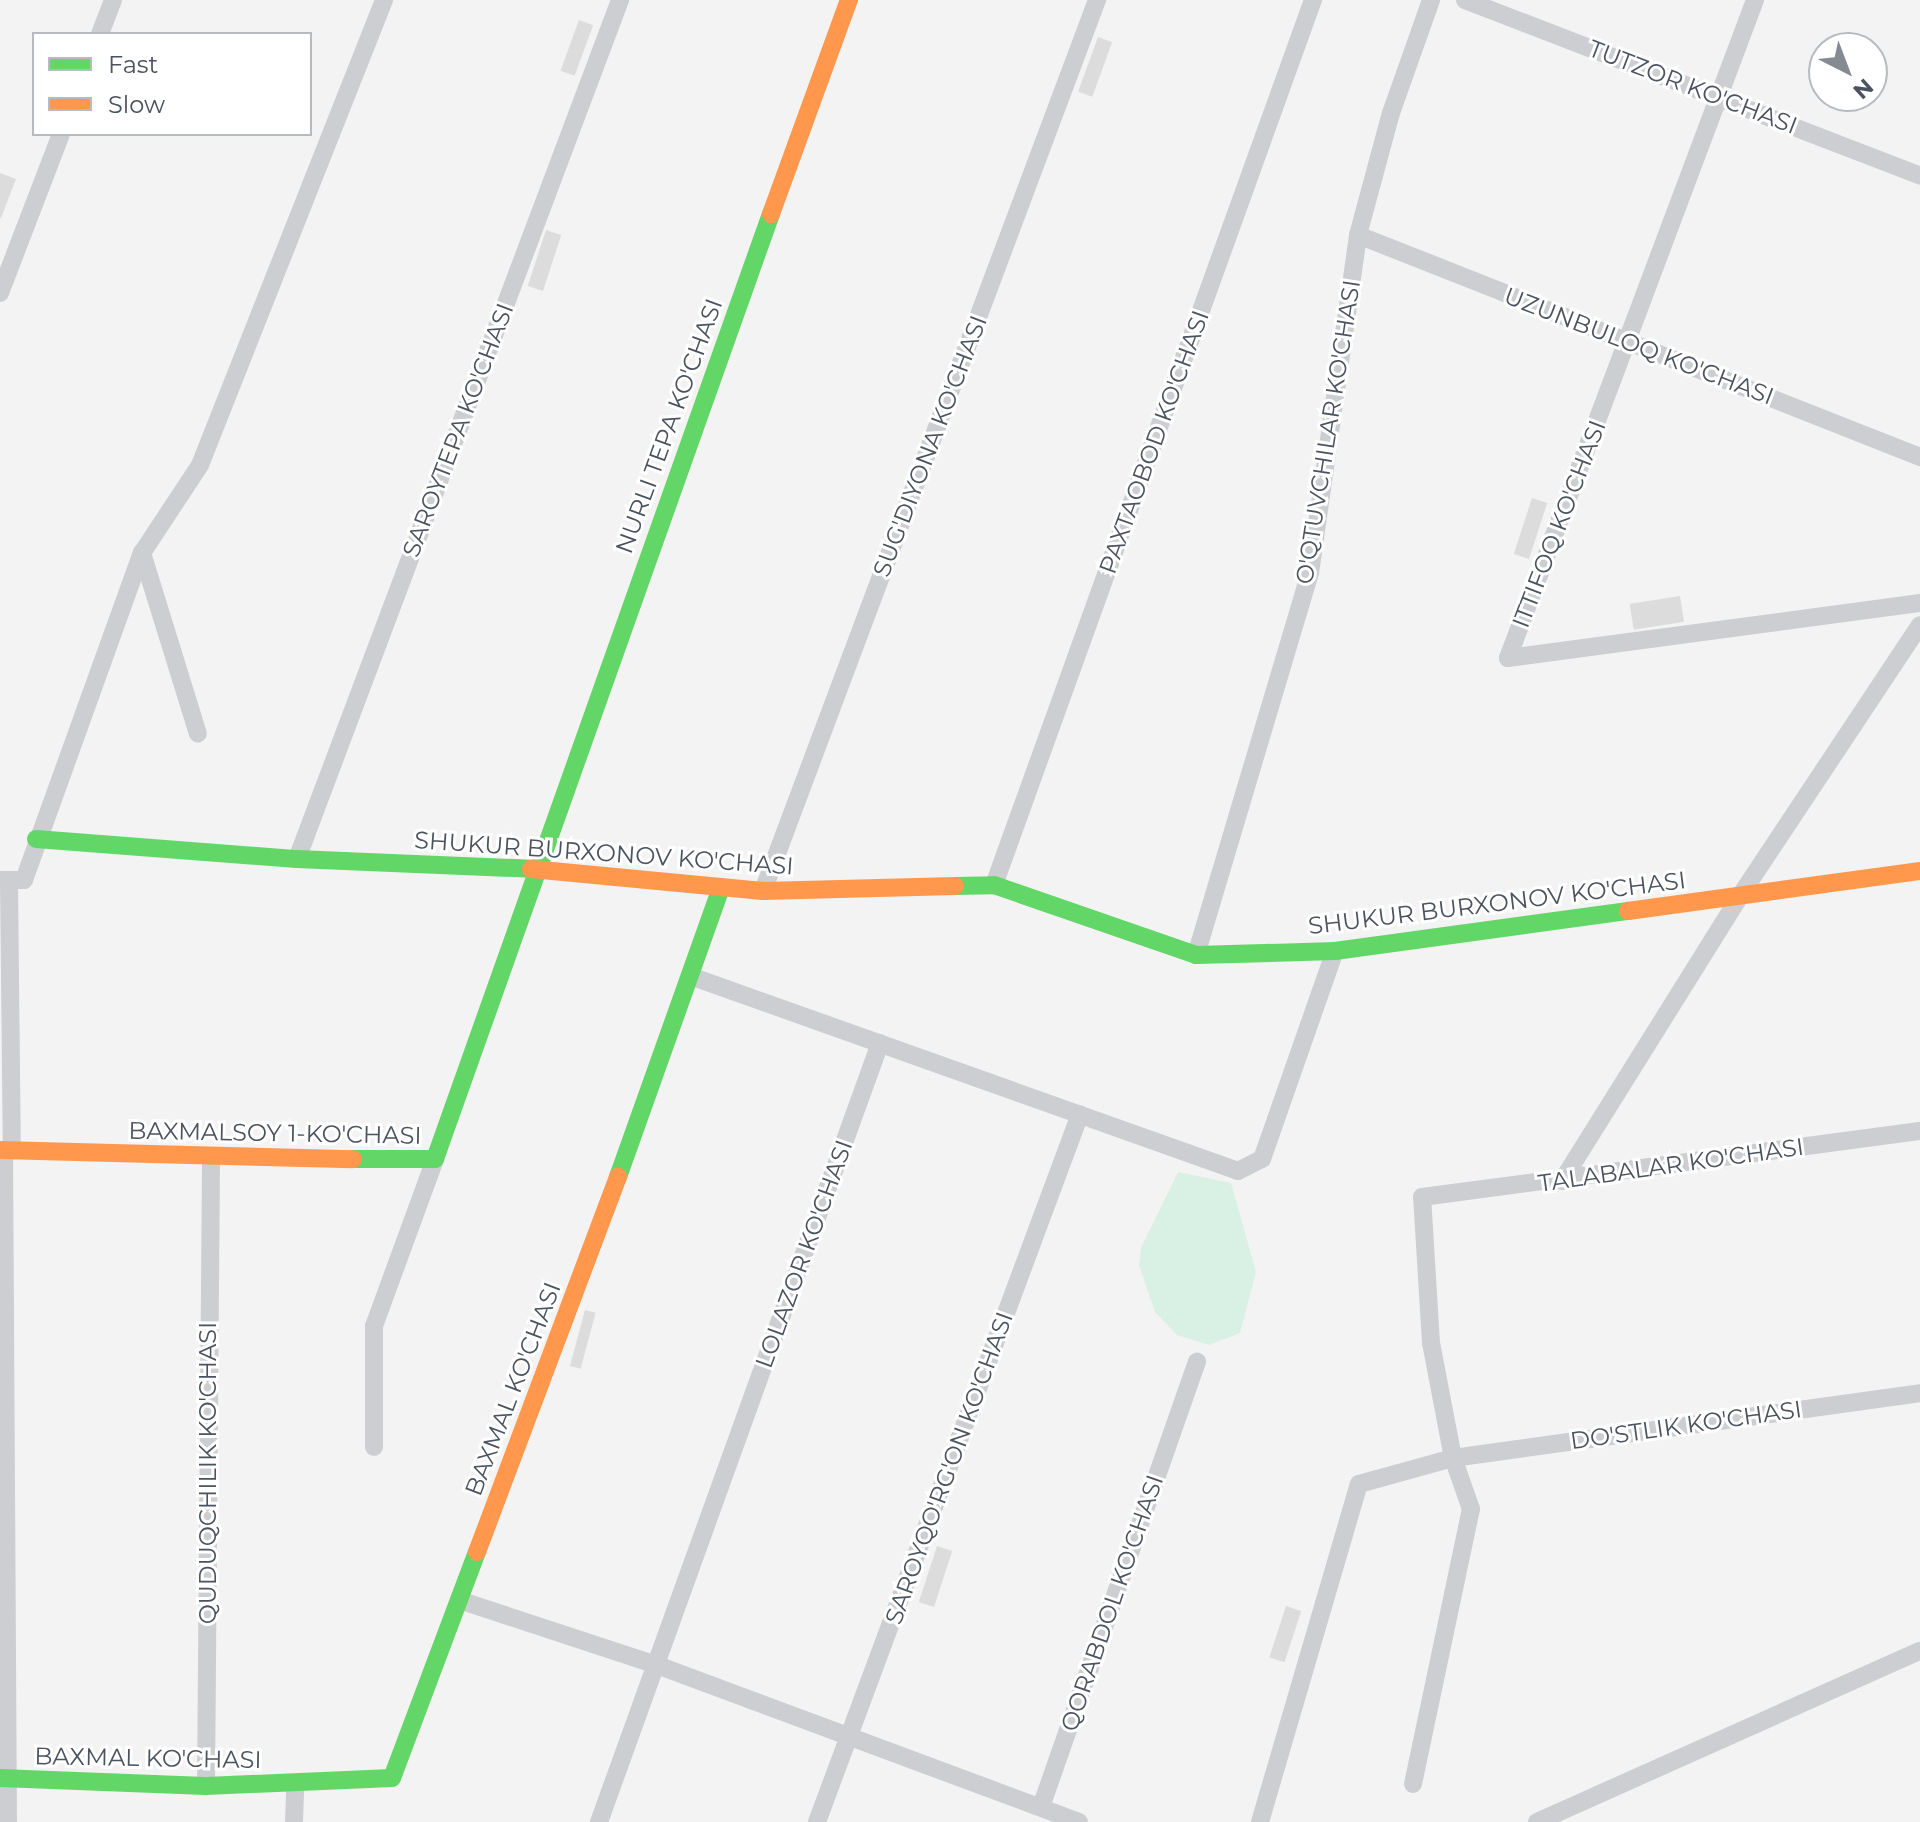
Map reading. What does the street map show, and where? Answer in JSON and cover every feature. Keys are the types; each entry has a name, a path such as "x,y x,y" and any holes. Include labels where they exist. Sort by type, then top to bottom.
{"street":[{"path":"101,32 113,0"},
{"path":"8,1822 4,1778 4,880 24,880 36,839 142,553 200,465 384,0"},
{"name":"SAROYTEPA KO'CHASI","path":"297,859 620,0"},
{"name":"NURLI TEPA KO'CHASI","path":"534,869 849,0"},
{"name":"SUG'DIYONA KO'CHASI","path":"763,891 1097,0"},
{"name":"PAXTAOBOD KO'CHASI","path":"994,885 1313,0"},
{"name":"O'QTUVCHILAR KO'CHASI","path":"1196,955 1310,573 1358,235 1391,113 1431,0"},
{"name":"TUTZOR KO'CHASI","path":"1465,0 1920,176"},
{"name":"ITTIFOQ KO'CHASI","path":"1755,0 1508,658 1920,603"},
{"path":"0,293 60,136"},
{"name":"UZUNBULOQ KO'CHASI","path":"1358,235 1920,457"},
{"path":"142,553 198,734"},
{"path":"1562,1181 1740,896 1920,625"},
{"name":"SHUKUR BURXONOV KO'CHASI","path":"36,839 297,859 534,869 763,891 994,885 1196,955 1335,951 1920,871"},
{"name":"BAXMALSOY 1-KO'CHASI","path":"5,1150 211,1159 435,1159 534,869"},
{"name":"BAXMAL KO'CHASI","path":"295,1784 392,1778 693,977 721,888"},
{"path":"693,977 1238,1171 1262,1159 1335,951"},
{"name":"LOLAZOR KO'CHASI","path":"599,1822 880,1043"},
{"name":"SAROYQO'RG'ON KO'CHASI","path":"817,1822 1080,1114"},
{"name":"TALABALAR KO'CHASI","path":"1453,1458 1431,1343 1422,1197 1562,1181 1920,1131"},
{"name":"QUDUQCHILIK KO'CHASI","path":"206,1786 211,1159"},
{"path":"374,1447 374,1326 435,1159"},
{"name":"QORABDOL KO'CHASI","path":"1041,1807 1197,1361"},
{"name":"DO'STLIK KO'CHASI","path":"1260,1822 1359,1484 1453,1458 1920,1393"},
{"path":"1413,1784 1471,1509 1453,1458"},
{"path":"459,1600 657,1665 849,1739 1079,1822"},
{"path":"1537,1822 1920,1651"},
{"name":"BAХMAL KO'CHASI","path":"4,1778 206,1786 295,1784"},
{"path":"294,1822 295,1784"}],"green space":[{"path":"1178,1172 1231,1183 1256,1272 1240,1333 1209,1345 1177,1335 1155,1312 1139,1265 1141,1248"}],"building":[{"path":"579,20 593,25 575,76 561,71"},
{"path":"1098,37 1112,42 1092,97 1078,92"},
{"path":"0,173 16,179 1,218 0,218"},
{"path":"546,230 561,235 543,291 528,286"},
{"path":"1532,498 1547,503 1529,559 1514,554"},
{"path":"1680,596 1684,622 1634,630 1630,604"},
{"path":"585,1310 596,1313 581,1369 570,1366"},
{"path":"937,1546 952,1551 934,1607 919,1602"},
{"path":"1286,1606 1301,1611 1285,1662 1269,1657"}],"traffic: fast":[{"path":"353,1159 435,1159 771,214"},
{"path":"36,839 297,859 531,869"},
{"path":"955,886 994,885 1196,955 1335,951 1628,911"},
{"path":"618,1177 721,888"},
{"path":"0,1778 206,1786 392,1778 477,1552"}],"traffic: slow":[{"path":"771,214 849,0"},
{"path":"531,869 763,891 955,886"},
{"path":"1628,911 1920,871"},
{"path":"0,1150 353,1159"},
{"path":"477,1552 618,1177"}]}
